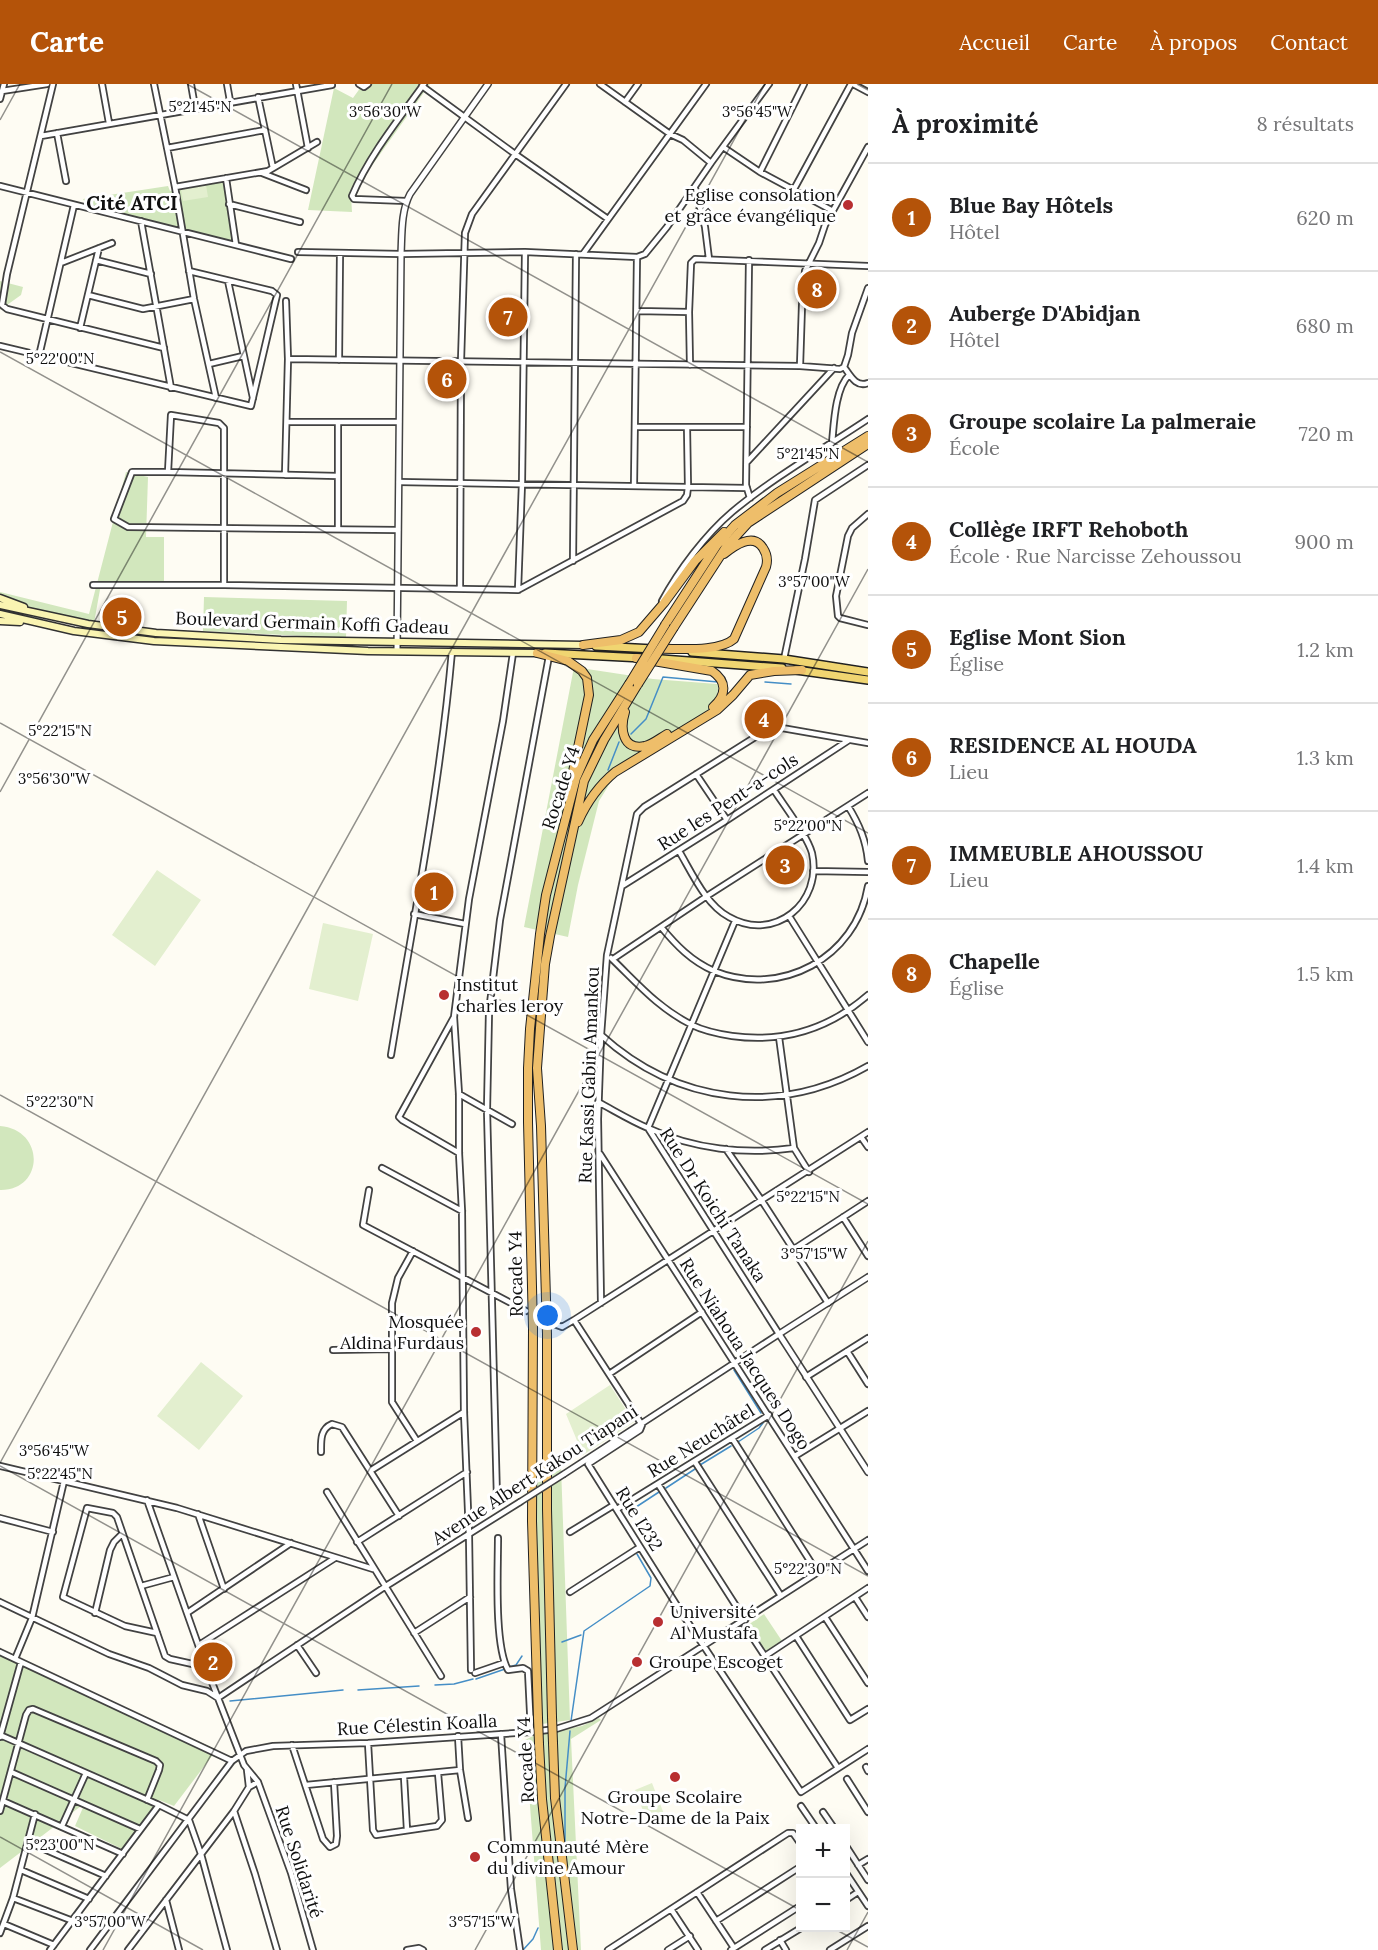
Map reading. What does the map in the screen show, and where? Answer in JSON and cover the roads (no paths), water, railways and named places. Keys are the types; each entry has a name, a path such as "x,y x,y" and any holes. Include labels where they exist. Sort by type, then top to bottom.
{"highway":[{"path":"583,645 621,640 645,626 695,561 712,543 777,493 868,436"},
{"path":"714,563 735,536 756,517 868,444"},
{"name":"Rocade Y4","path":"558,1950 542,1798 532,1521 533,1328 528,1068 540,934 546,895 564,820 583,760 593,740 665,625 711,554 735,525"},
{"path":"656,649 711,648 725,645 734,639 766,567 767,555 757,541 748,540 737,544 714,563"},
{"name":"Rocade Y4","path":"573,1950 555,1798 552,1716 547,1509 547,1334 541,1126 537,1068 545,964 579,800 591,764 714,563"},
{"path":"537,653 550,655 576,666 587,678 589,688 588,706 564,820"},
{"path":"631,696 622,722 622,731 624,739 629,743 643,746 651,744 716,705 722,698 724,689 719,676 712,671 636,658"},
{"path":"569,846 585,807 602,783 615,772 717,710 750,675 802,670"}],"main road":[{"path":"0,598 47,616"},
{"name":"Boulevard Germain Koffi Gadeau","path":"0,605 114,628 165,633 281,640 583,645 656,649"},
{"name":"Boulevard Germain Koffi Gadeau","path":"0,614 84,632 154,641 397,651 537,653"},
{"path":"0,621 45,625"},
{"path":"656,649 784,659 868,672"},
{"path":"550,655 751,665 868,680"}],"street":[{"path":"0,99 4,84"},
{"path":"2,92 47,84"},
{"path":"53,84 7,274 2,305 7,309 48,320 164,348"},
{"path":"102,84 110,123"},
{"path":"154,84 175,187 194,299 216,398"},
{"path":"191,84 195,107"},
{"path":"227,84 230,101"},
{"path":"296,84 308,148"},
{"path":"358,84 364,87 368,84"},
{"path":"397,651 400,254 406,201 488,84"},
{"path":"460,589 461,361 465,233 469,219 566,84"},
{"path":"600,84 670,134 683,140 711,163"},
{"path":"625,102 638,84"},
{"path":"583,254 706,84"},
{"path":"298,252 464,254 525,252 637,257 645,254 770,84"},
{"path":"760,172 804,84"},
{"path":"793,191 852,84 868,92"},
{"path":"41,136 195,107 332,85"},
{"path":"406,201 354,199 352,196 384,140 423,85 514,154 608,219"},
{"path":"258,97 273,168"},
{"path":"167,148 266,130"},
{"path":"57,133 66,181"},
{"path":"175,187 262,173 317,142"},
{"path":"723,147 760,172 833,211"},
{"path":"801,366 805,271 833,211 868,147"},
{"path":"262,173 306,190"},
{"path":"226,178 236,245"},
{"path":"0,186 291,259"},
{"path":"695,188 702,211 709,259"},
{"path":"229,204 300,222"},
{"path":"39,356 75,205"},
{"path":"141,221 171,388"},
{"path":"61,263 112,243"},
{"path":"80,328 99,248"},
{"path":"518,590 525,252"},
{"path":"339,360 340,253"},
{"path":"573,561 576,254"},
{"path":"634,485 637,257"},
{"path":"690,365 691,263 695,259 868,266"},
{"path":"96,260 151,274"},
{"path":"749,260 747,488 750,498"},
{"path":"0,346 249,407 253,400 277,295 272,291 189,271"},
{"path":"228,280 253,400"},
{"path":"867,291 852,333 844,367 858,384 868,383"},
{"path":"88,295 140,309 194,299"},
{"path":"285,475 288,359 286,301"},
{"path":"637,311 689,312"},
{"path":"209,364 243,356"},
{"path":"288,359 844,367"},
{"path":"747,462 834,368"},
{"path":"832,443 836,410 843,382 849,375"},
{"path":"168,472 171,415 223,426 225,432 224,585"},
{"path":"653,617 672,582 692,555 728,515 868,418"},
{"path":"287,422 338,424 399,422"},
{"path":"338,424 338,530"},
{"path":"635,427 747,427"},
{"path":"93,585 518,590 683,501 688,487 687,427"},
{"path":"784,659 815,500 868,465"},
{"path":"338,476 132,472 114,519 128,526 398,530"},
{"path":"399,482 747,488"},
{"path":"868,514 852,528 848,536 836,602 840,618 868,625"},
{"path":"391,1055 447,710 452,651"},
{"path":"504,1663 473,1672 464,1412 459,1094 454,1017 465,924 503,721 513,653"},
{"path":"497,1499 487,1110 489,1012 497,941 550,655"},
{"name":"Rue Kassi Gabin Amankou","path":"601,1303 598,1102 601,1035 607,956 637,814 644,807 768,729 782,728 868,743"},
{"name":"Rue les Pent-a-cols","path":"621,886 728,820 849,740"},
{"path":"696,774 728,820"},
{"path":"679,851 707,896 722,913 735,921 751,925 768,924 789,916 805,900 813,881 813,871 810,848 774,790"},
{"path":"613,959 868,793"},
{"path":"848,806 864,838 868,861"},
{"path":"813,871 868,872"},
{"path":"661,927 683,952 713,970 740,978 764,980 788,976 817,963 848,934 858,916 868,886"},
{"path":"414,914 465,924"},
{"path":"789,916 868,1042"},
{"name":"Rue Dr Koichi Tanaka","path":"735,921 648,1128 779,1334"},
{"path":"607,956 613,959 648,996 691,1024 702,1029 736,1036 779,1037 805,1032 820,1026 868,995"},
{"path":"454,1017 399,1117 459,1153"},
{"path":"601,1035 649,1070 695,1089 715,1094 787,1096 840,1080 868,1066"},
{"path":"779,1037 794,1148 809,1172"},
{"path":"459,1094 512,1124"},
{"path":"598,1102 648,1128 678,1140 726,1149 772,1151 794,1148"},
{"path":"554,1324 562,1327 574,1320 809,1172 868,1132"},
{"path":"861,1137 868,1147"},
{"path":"726,1149 828,1303"},
{"name":"Rue Niahoua Jacques Dogo","path":"598,1152 868,1571"},
{"path":"382,1168 462,1211"},
{"path":"369,1190 363,1225 526,1311"},
{"path":"794,1249 868,1201"},
{"path":"843,1217 868,1256"},
{"path":"413,1251 398,1278 393,1295 392,1402 417,1441"},
{"name":"Avenue Albert Kakou Tiapani","path":"218,1698 386,1586 642,1425 868,1277"},
{"path":"609,1374 702,1312"},
{"path":"574,1320 642,1425"},
{"path":"779,1334 868,1472"},
{"path":"806,1377 868,1338"},
{"path":"333,1350 392,1349"},
{"path":"847,1351 868,1384"},
{"path":"795,1456 868,1411"},
{"path":"370,1471 464,1412"},
{"name":"Rue Neuchâtel","path":"570,1532 658,1484 769,1415"},
{"path":"321,1452 323,1431 332,1424 339,1425 347,1433 399,1516"},
{"name":"Rue I232","path":"642,1425 640,1430 588,1464 681,1612 801,1792 838,1768"},
{"path":"732,1438 817,1572"},
{"path":"695,1462 781,1596"},
{"path":"0,1466 198,1514 373,1569"},
{"path":"357,1542 467,1472"},
{"path":"15,1659 32,1618 64,1481"},
{"path":"658,1484 745,1620"},
{"path":"327,1492 441,1676"},
{"path":"147,1500 206,1667 247,1770 249,1787"},
{"path":"157,1634 125,1626 66,1600 63,1594 87,1508 115,1515 167,1658 206,1667"},
{"path":"198,1514 224,1589"},
{"path":"0,1519 53,1532"},
{"path":"94,1613 111,1546 122,1534"},
{"path":"498,1538 500,1634 504,1663 508,1670 523,1668 528,1671 531,1732"},
{"name":"Rue Célestin Koalla","path":"240,1754 257,1748 292,1745 369,1743 531,1732 556,1729 591,1718 868,1540"},
{"path":"187,1613 291,1543"},
{"path":"570,1592 640,1547"},
{"path":"199,1645 335,1558"},
{"path":"141,1586 174,1577"},
{"path":"765,1656 868,1588"},
{"path":"414,1633 470,1597"},
{"path":"855,1597 868,1617"},
{"path":"0,1602 109,1654 149,1668 182,1685 207,1691 218,1698"},
{"path":"825,1617 868,1683"},
{"path":"745,1626 838,1768 868,1749"},
{"path":"796,1636 850,1720 868,1709"},
{"path":"297,1645 316,1673"},
{"path":"0,1652 232,1761"},
{"path":"21,1662 0,1736 189,1820 201,1854 227,1950"},
{"path":"0,1811 26,1714 33,1709 156,1761 160,1765 159,1770 147,1800"},
{"path":"501,1734 512,1889 520,1950"},
{"path":"458,1736 460,1770 468,1818"},
{"path":"369,1743 375,1834 379,1836 437,1826 441,1821 438,1773"},
{"path":"292,1745 323,1839 328,1846 332,1847 336,1844 337,1836 334,1782"},
{"path":"90,1950 232,1761 240,1754"},
{"path":"128,1950 234,1811 249,1787 258,1782 247,1770"},
{"path":"306,1785 460,1770"},
{"path":"11,1772 140,1829"},
{"path":"62,1826 86,1773"},
{"path":"404,1777 407,1830"},
{"path":"847,1779 868,1812"},
{"name":"Rue Solidarité","path":"258,1782 291,1873 313,1950"},
{"path":"3,1801 123,1854"},
{"path":"50,1950 159,1805"},
{"path":"801,1806 813,1824"},
{"path":"234,1811 277,1950"},
{"path":"824,1812 832,1824"},
{"path":"0,1934 13,1898 35,1814"},
{"path":"608,1950 788,1833 791,1832 796,1837"},
{"path":"27,1842 106,1876"},
{"path":"850,1852 868,1880"},
{"path":"858,1865 868,1858"},
{"path":"21,1870 89,1899"},
{"path":"716,1921 796,1870"},
{"path":"849,1878 868,1906"},
{"path":"697,1892 732,1949 796,1909"},
{"path":"850,1897 858,1892"},
{"path":"13,1898 72,1921"},
{"path":"166,1900 180,1950"},
{"path":"671,1908 698,1950"},
{"path":"4,1924 54,1945"},
{"path":"831,1950 868,1926"},
{"path":"765,1950 796,1931"},
{"path":"668,1950 690,1936"},
{"path":"780,1940 786,1950"},
{"path":"407,1950 419,1948 423,1950"}],"waterway":[{"path":"631,734 646,719 663,677 718,682"},
{"path":"765,682 791,684"},
{"path":"608,770 619,742"},
{"path":"734,1370 761,1413"},
{"path":"738,1442 763,1423"},
{"path":"700,1465 731,1446"},
{"path":"666,1488 695,1469"},
{"path":"630,1511 659,1492"},
{"path":"571,1721 584,1631 650,1586 651,1578 637,1554"},
{"path":"562,1642 581,1635"},
{"path":"509,1667 516,1665 522,1656"},
{"path":"476,1679 505,1669"},
{"path":"435,1685 454,1684 473,1679"},
{"path":"358,1690 419,1686"},
{"path":"230,1701 343,1690"},
{"path":"565,1847 565,1788 570,1731"},
{"path":"523,1950 533,1939 538,1928"}],"tunnel":[{"path":"532,1315 554,1324"}],"place":[{"name":"Eglise consolation et grâce évangélique","path":"848,205"},
{"name":"Chapelle","path":"817,289"},
{"name":"IMMEUBLE AHOUSSOU","path":"508,317"},
{"name":"RESIDENCE AL HOUDA","path":"447,379"},
{"name":"Eglise Mont Sion","path":"122,617"},
{"name":"Collège IRFT Rehoboth","path":"764,719"},
{"name":"Groupe scolaire La palmeraie","path":"785,865"},
{"name":"Blue Bay Hôtels","path":"434,892"},
{"name":"Institut charles leroy","path":"444,995"},
{"name":"Mosquée Aldina Furdaus","path":"476,1332"},
{"name":"Université Al Mustafa","path":"658,1622"},
{"name":"Auberge D'Abidjan","path":"213,1662"},
{"name":"Groupe Escoget","path":"637,1662"},
{"name":"Groupe Scolaire Notre-Dame de la Paix","path":"675,1777"},
{"name":"Communauté Mère du divine Amour","path":"475,1857"}],"district":[{"name":"Cité ATCI","path":"132,203"}]}
